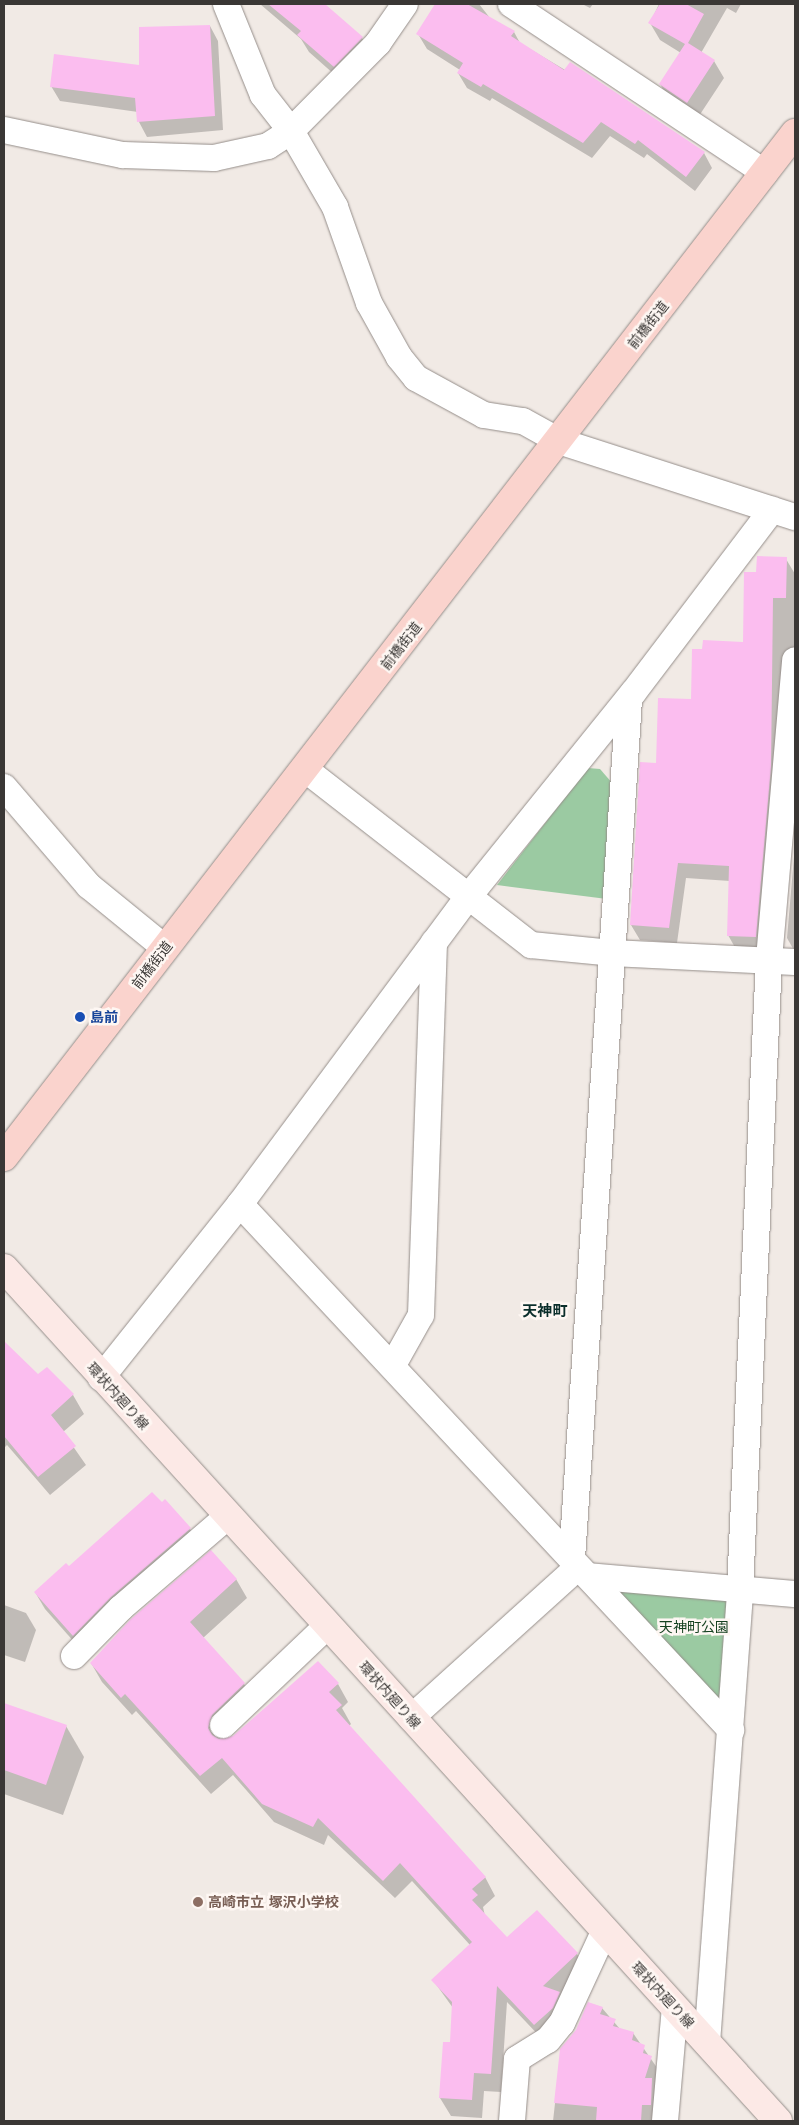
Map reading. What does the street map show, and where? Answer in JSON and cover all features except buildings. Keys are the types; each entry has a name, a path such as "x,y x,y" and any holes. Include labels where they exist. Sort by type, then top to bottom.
{"main road":[{"name":"前橋街道","path":"4,1157 165,948 306,770 795,133"}],"street":[{"path":"101,1378 240,1204 469,896 629,699 784,514 559,441 523,421 484,415 416,378 399,357 369,303 335,208 291,131 263,95 226,4"},
{"path":"4,130 123,155 214,158 268,146 291,131 378,42 405,4"},
{"path":"511,4 766,173"},
{"path":"707,2043 740,1589 769,959 795,660"},
{"path":"411,1718 579,1568 612,953 629,699"},
{"path":"306,770 531,945 612,953 769,959 795,962"},
{"path":"4,787 89,886 165,948"},
{"path":"393,1366 420,1315 434,942"},
{"path":"240,1204 393,1366 730,1730"},
{"name":"環状内廻り線","path":"4,1268 101,1378 778,2121"},
{"path":"74,1656 121,1608 228,1516"},
{"path":"579,1568 740,1589 795,1594"},
{"path":"223,1725 327,1626"},
{"path":"512,2121 517,2059 548,2040 562,2023 604,1932"},
{"path":"665,2121 675,2006"}],"green space":[{"path":"588,768 600,769 613,784 607,899 497,885"},
{"name":"天神町公園","path":"600,1581 735,1593 726,1715"}],"place":[{"name":"島前","path":"80,1017"},
{"name":"高崎市立 塚沢小学校","path":"198,1902"}],"district":[{"name":"天神町","path":"545,1312"}]}
